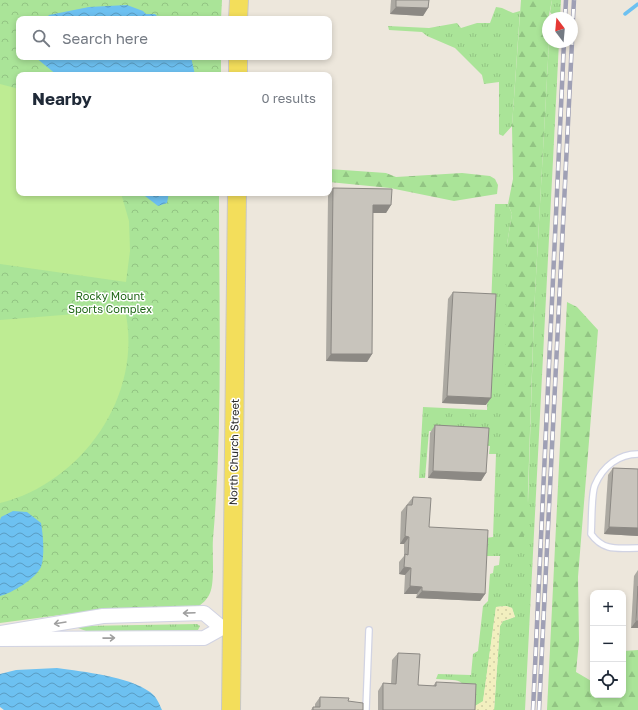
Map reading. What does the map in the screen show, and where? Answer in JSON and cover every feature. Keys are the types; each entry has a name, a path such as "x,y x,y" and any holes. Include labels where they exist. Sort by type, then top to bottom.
{"main road":[{"path":"238,16 239,0"},
{"path":"238,60 238,72"},
{"name":"North Church Street","path":"231,710 237,196"}],"street":[{"path":"0,633 103,616 204,613 222,628 204,638 0,639"}],"lane":[{"path":"638,454 626,454 609,464 595,485 591,534 598,543 604,547 638,548"},
{"path":"366,710 369,630"}],"green space":[{"name":"Rocky Mount Sports Complex","path":"0,0 222,0 221,16 16,16 16,60 221,60 221,72 16,72 16,196 219,196 220,323 218,453 212,588 204,602 196,608 126,609 75,613 0,623"},
{"path":"521,0 552,0 550,12 542,12 542,48 549,48 534,312 527,520 523,542 518,551 510,554 505,550 504,509 507,244 512,214 508,204 513,179 512,126"},
{"path":"552,0 561,0 560,12 550,12"},
{"path":"496,7 513,13 520,11 512,126 503,136 499,134 499,82 484,84 482,75 455,48 427,36 422,32 389,30 388,26 429,28 457,23 461,28 477,23 490,23"},
{"path":"549,48 559,48 525,710 494,710 500,626 503,621 515,617 512,608 506,606 496,607 483,702 475,706 471,706 464,685 461,682 436,679 438,674 471,675 473,654 478,651 483,606 488,601 490,574 493,573 494,566 499,565 500,556 486,556 486,538 493,537 496,454 489,454 490,446 485,446 486,434 429,431 425,478 419,478 423,407 487,410 495,204 508,204 512,214 507,244 528,503 534,312"},
{"path":"0,84 16,88 16,196 122,196 129,221 130,251 126,282 0,264"},
{"path":"332,169 386,173 396,177 462,173 490,176 495,179 498,185 497,194 454,201 390,188 332,182"},
{"path":"567,302 577,307 598,330 578,577 579,641 576,672 590,680 590,698 626,698 626,651 638,650 638,710 547,710"},
{"path":"125,310 128,342 125,373 115,403 100,431 81,456 57,476 30,492 0,503 0,320"},
{"path":"197,624 200,626 198,630 86,631 78,628 83,626"}],"sand":[{"path":"506,606 512,608 515,617 503,621 500,626 494,710 471,710 471,706 475,706 483,701 496,607"}],"water":[{"path":"127,5 143,11 146,14 155,14 157,16 48,16 89,7"},
{"path":"39,60 192,60 194,72 53,72"},
{"path":"145,196 168,196 167,203 158,206"},
{"path":"13,511 27,512 41,523 43,557 41,567 29,581 17,589 0,596 0,520 1,517"},
{"path":"57,668 92,673 130,682 152,694 162,710 4,710 0,707 0,674 16,670"}],"building":[{"path":"396,0 429,0 428,8 396,7"},
{"path":"333,188 392,189 391,205 373,205 372,354 331,354"},
{"path":"453,292 496,294 491,398 447,396"},
{"path":"435,425 489,428 486,473 433,471"},
{"path":"613,468 638,469 638,528 609,527"},
{"path":"413,497 431,498 429,527 488,530 485,594 422,591 422,587 410,586 411,568 404,567 405,554 408,555 409,537 405,536 407,505 412,505"},
{"path":"638,586 638,621 636,621"},
{"path":"398,653 420,654 418,685 436,686 436,682 476,684 475,710 383,710 383,683 396,684"},
{"path":"320,697 349,698 348,701 363,703 363,710 313,710 313,707 320,707"}],"waterway":[{"path":"625,14 638,4"}],"railway":[{"path":"565,12 566,0"},
{"path":"573,12 574,0"},
{"path":"533,710 564,48"},
{"path":"539,710 572,48"}]}
